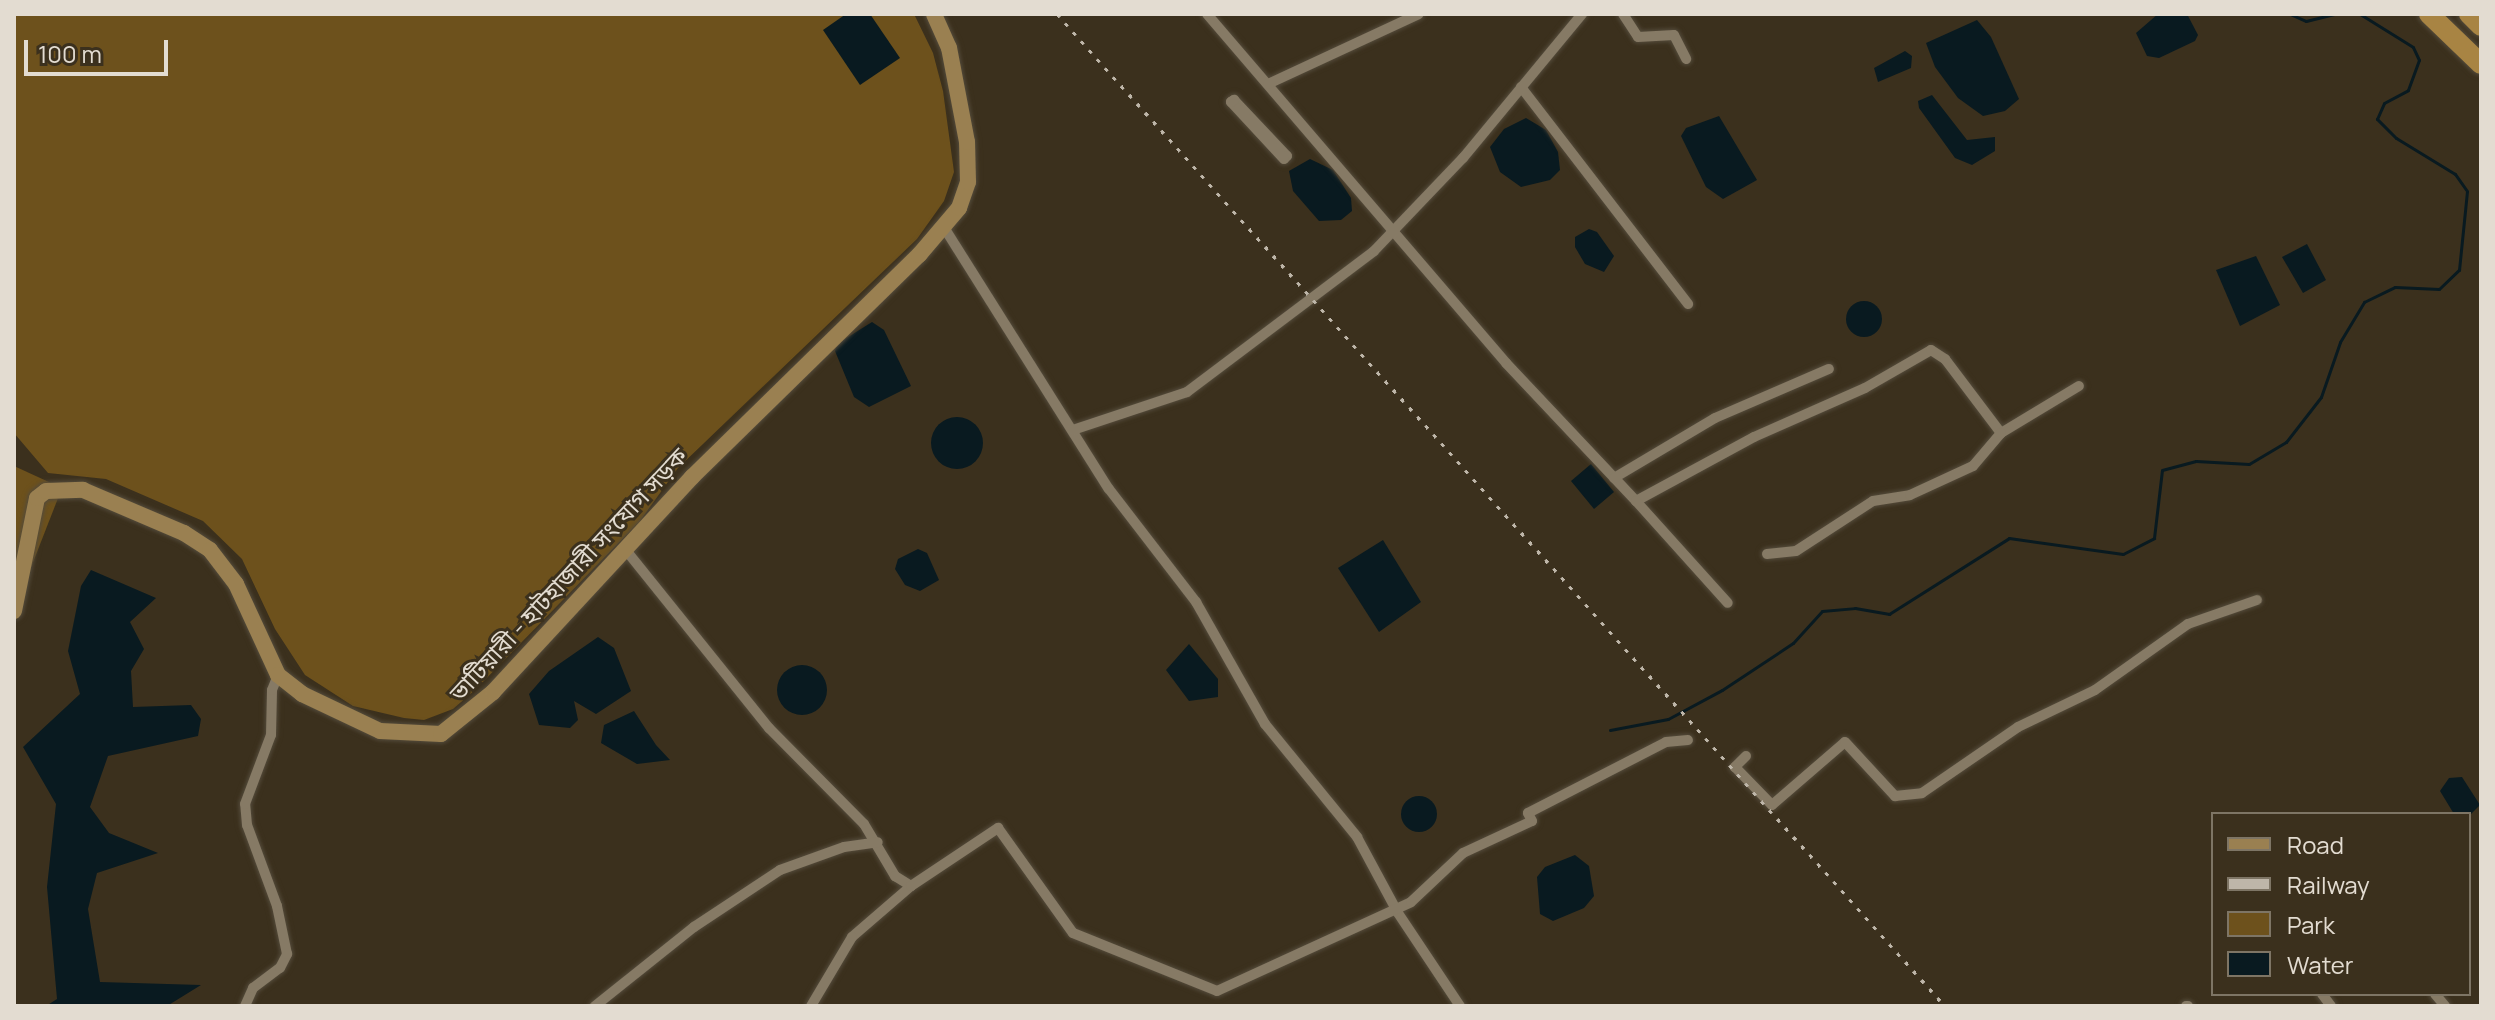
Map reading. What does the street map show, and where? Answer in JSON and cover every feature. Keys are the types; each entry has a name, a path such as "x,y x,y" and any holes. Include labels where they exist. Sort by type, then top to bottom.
{"highway":[{"path":"2429,14 2481,64"},
{"path":"2469,14 2481,26"}],"main road":[{"name":"ভাটিয়ারী - হাটহাজারী সংযোগ সড়ক","path":"14,611 37,498 46,491 83,490 184,533 210,550 236,584 278,675 324,708 368,727 412,737 441,734 493,692 789,376 945,229 968,182 967,142 953,61 934,14"}],"street":[{"path":"1207,14 1506,363 1728,603"},
{"path":"1268,84 1419,14"},
{"path":"1073,430 1187,392 1394,232 1582,14"},
{"path":"1623,14 1638,37 1674,35 1686,59"},
{"path":"1521,87 1688,304"},
{"path":"1234,100 1287,156 1284,159 1252,125 1231,102 1234,100"},
{"path":"945,229 1123,510 1196,602 1265,724 1357,837 1397,908 1460,1006"},
{"path":"1636,501 1936,349 2001,433"},
{"path":"1614,478 1715,418 1829,369"},
{"path":"1767,554 1796,551 1873,501 1910,495 1973,466 2001,433 2079,386"},
{"path":"625,549 787,749 878,842 895,876 911,886"},
{"path":"1746,756 1735,767 1772,805 1845,742 1895,796 1922,793 2018,727 2095,690 2188,624 2257,600"},
{"path":"245,1006 253,988 280,968 287,954 280,917 247,825 245,804 271,735 272,690 278,675"},
{"path":"811,1006 852,937 911,886 998,828 1073,933 1217,991 1397,908 1463,853 1532,821 1528,813 1666,742 1688,740"},
{"path":"595,1006 694,927 780,870 844,847 878,842"}],"green space":[{"path":"14,14 914,14 933,53 943,91 954,172 944,201 917,239 678,468 640,521 475,690 453,709 424,720 404,718 353,706 305,675 275,629 242,559 203,521 106,479 48,473 14,433"},
{"path":"14,466 62,488 14,611"}],"water":[{"path":"846,14 870,14 900,58 860,85 823,30"},
{"path":"2158,14 2187,14 2198,35 2195,41 2159,58 2147,56 2136,33"},
{"path":"1977,20 1991,37 2019,99 2005,111 1983,116 1958,98 1935,67 1926,43"},
{"path":"1905,51 1912,56 1911,68 1878,82 1874,68"},
{"path":"1932,95 1967,140 1995,137 1995,151 1972,165 1955,158 1919,108 1918,101"},
{"path":"1719,116 1757,180 1723,199 1706,187 1681,136 1686,128"},
{"path":"1526,118 1546,130 1558,152 1560,170 1550,180 1521,187 1500,172 1490,147 1504,129"},
{"path":"1310,159 1333,170 1351,198 1352,211 1341,220 1319,221 1293,191 1289,171"},
{"path":"1589,229 1597,232 1614,256 1604,272 1585,264 1575,247 1575,237"},
{"path":"2307,244 2326,280 2303,293 2282,257"},
{"path":"2256,256 2280,305 2240,326 2216,270"},
{"path":"1864,301 1876,307 1882,319 1876,331 1864,337 1852,331 1846,319 1852,307"},
{"path":"872,322 884,330 911,386 869,407 854,397 835,351 837,344"},
{"path":"957,417 976,424 983,443 976,462 957,469 938,462 931,443 938,424"},
{"path":"1591,464 1614,492 1594,509 1571,481"},
{"path":"1383,540 1421,602 1379,632 1338,568"},
{"path":"918,549 927,553 939,580 920,591 905,585 895,569 898,559"},
{"path":"91,570 156,598 130,622 144,649 131,671 133,707 191,705 201,719 198,736 108,756 90,807 109,833 158,853 97,873 88,909 100,982 201,985 167,1006 46,1006 57,999 47,887 56,804 23,747 80,694 68,651 81,586"},
{"path":"598,637 614,648 631,691 596,714 574,701 578,720 570,728 539,725 529,694 549,671"},
{"path":"1189,644 1218,679 1218,697 1189,701 1166,670"},
{"path":"802,665 820,672 827,690 820,708 802,715 784,708 777,690 784,672"},
{"path":"634,711 656,745 670,760 637,764 601,743 604,725"},
{"path":"2462,777 2480,805 2471,814 2453,812 2440,791 2449,778"},
{"path":"1419,796 1432,801 1437,814 1432,827 1419,832 1406,827 1401,814 1406,801"},
{"path":"1575,855 1589,866 1594,896 1584,908 1553,921 1540,914 1537,877 1545,867"}],"waterway":[{"path":"2290,14 2306,21 2334,14"},
{"path":"1610,730 1668,719 1722,690 1793,643 1822,611 1855,608 1889,614 2009,538 2123,554 2154,538 2162,470 2196,461 2249,464 2286,442 2321,397 2340,342 2364,302 2395,287 2439,289 2459,270 2467,191 2455,174 2396,138 2377,119 2384,103 2408,90 2419,60 2413,47 2360,14"}],"railway":[{"path":"1057,14 1945,1006"}]}
